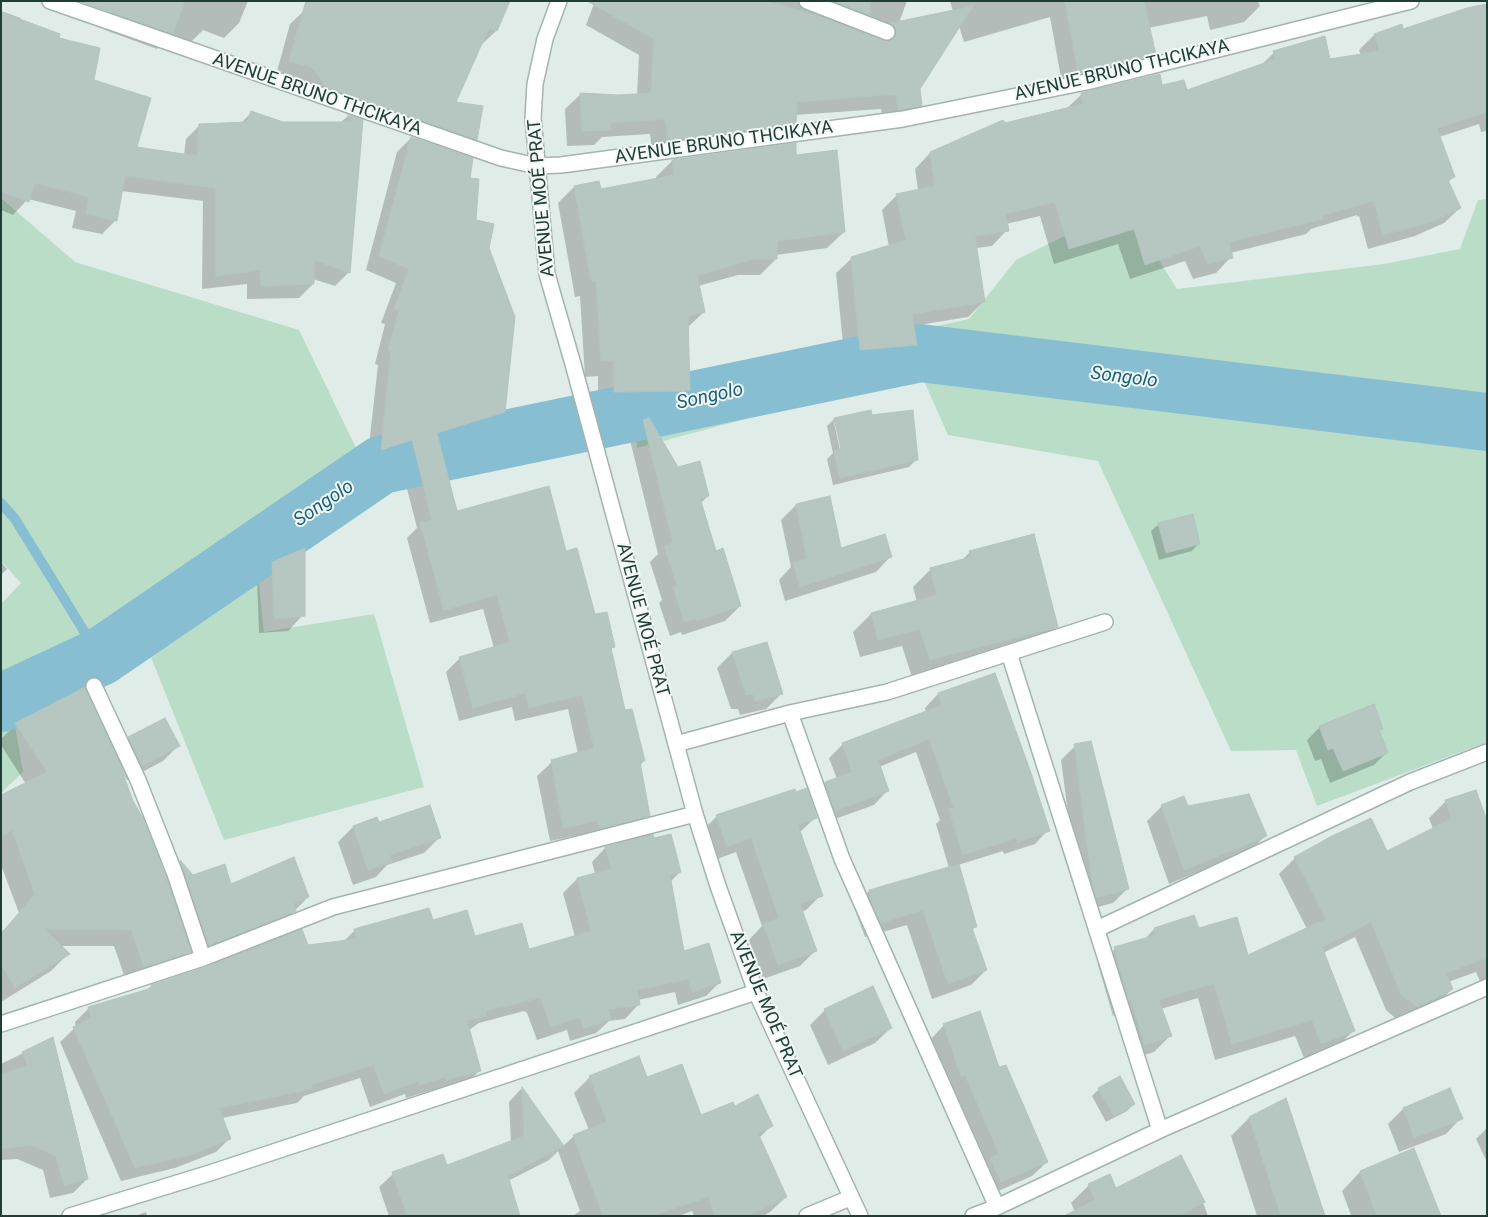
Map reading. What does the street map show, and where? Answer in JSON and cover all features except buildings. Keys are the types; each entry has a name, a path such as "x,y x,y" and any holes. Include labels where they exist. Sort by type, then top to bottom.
{"street":[{"name":"AVENUE BRUNO THCIKAYA","path":"50,1 500,158 537,166 561,165 903,119 1091,81 1411,1"},
{"name":"AVENUE MOÉ PRAT","path":"559,1 545,39 536,84 533,118 546,274 573,364 695,814 718,886 756,992 860,1216"},
{"path":"808,1 888,32"},
{"path":"676,744 790,713 887,692 1105,622"},
{"path":"1009,653 1160,1130"},
{"path":"94,686 138,780 175,874 202,958"},
{"path":"790,713 842,859 997,1207"},
{"path":"1097,929 1410,782 1487,752"},
{"path":"1,1024 202,958 334,908 695,814"},
{"path":"973,1216 997,1207 1160,1130 1487,987"},
{"path":"70,1216 223,1169 756,992"},
{"path":"807,1216 850,1198"}],"green space":[{"path":"1,198 75,262 299,330 358,452 253,527 264,632 374,614 424,787 224,840 149,652 14,720 23,772 1,793 1,604 21,583 1,561"},
{"path":"1487,199 1487,742 1317,806 1296,750 1231,751 1098,461 948,435 920,372 637,448 632,393 969,319 1016,260 1125,206 1177,289 1384,264 1460,249 1478,200"}],"waterway":[{"name":"Songolo","path":"1,703 100,657 381,465 920,353 1487,422"},
{"path":"1,503 15,519 100,657"}]}
